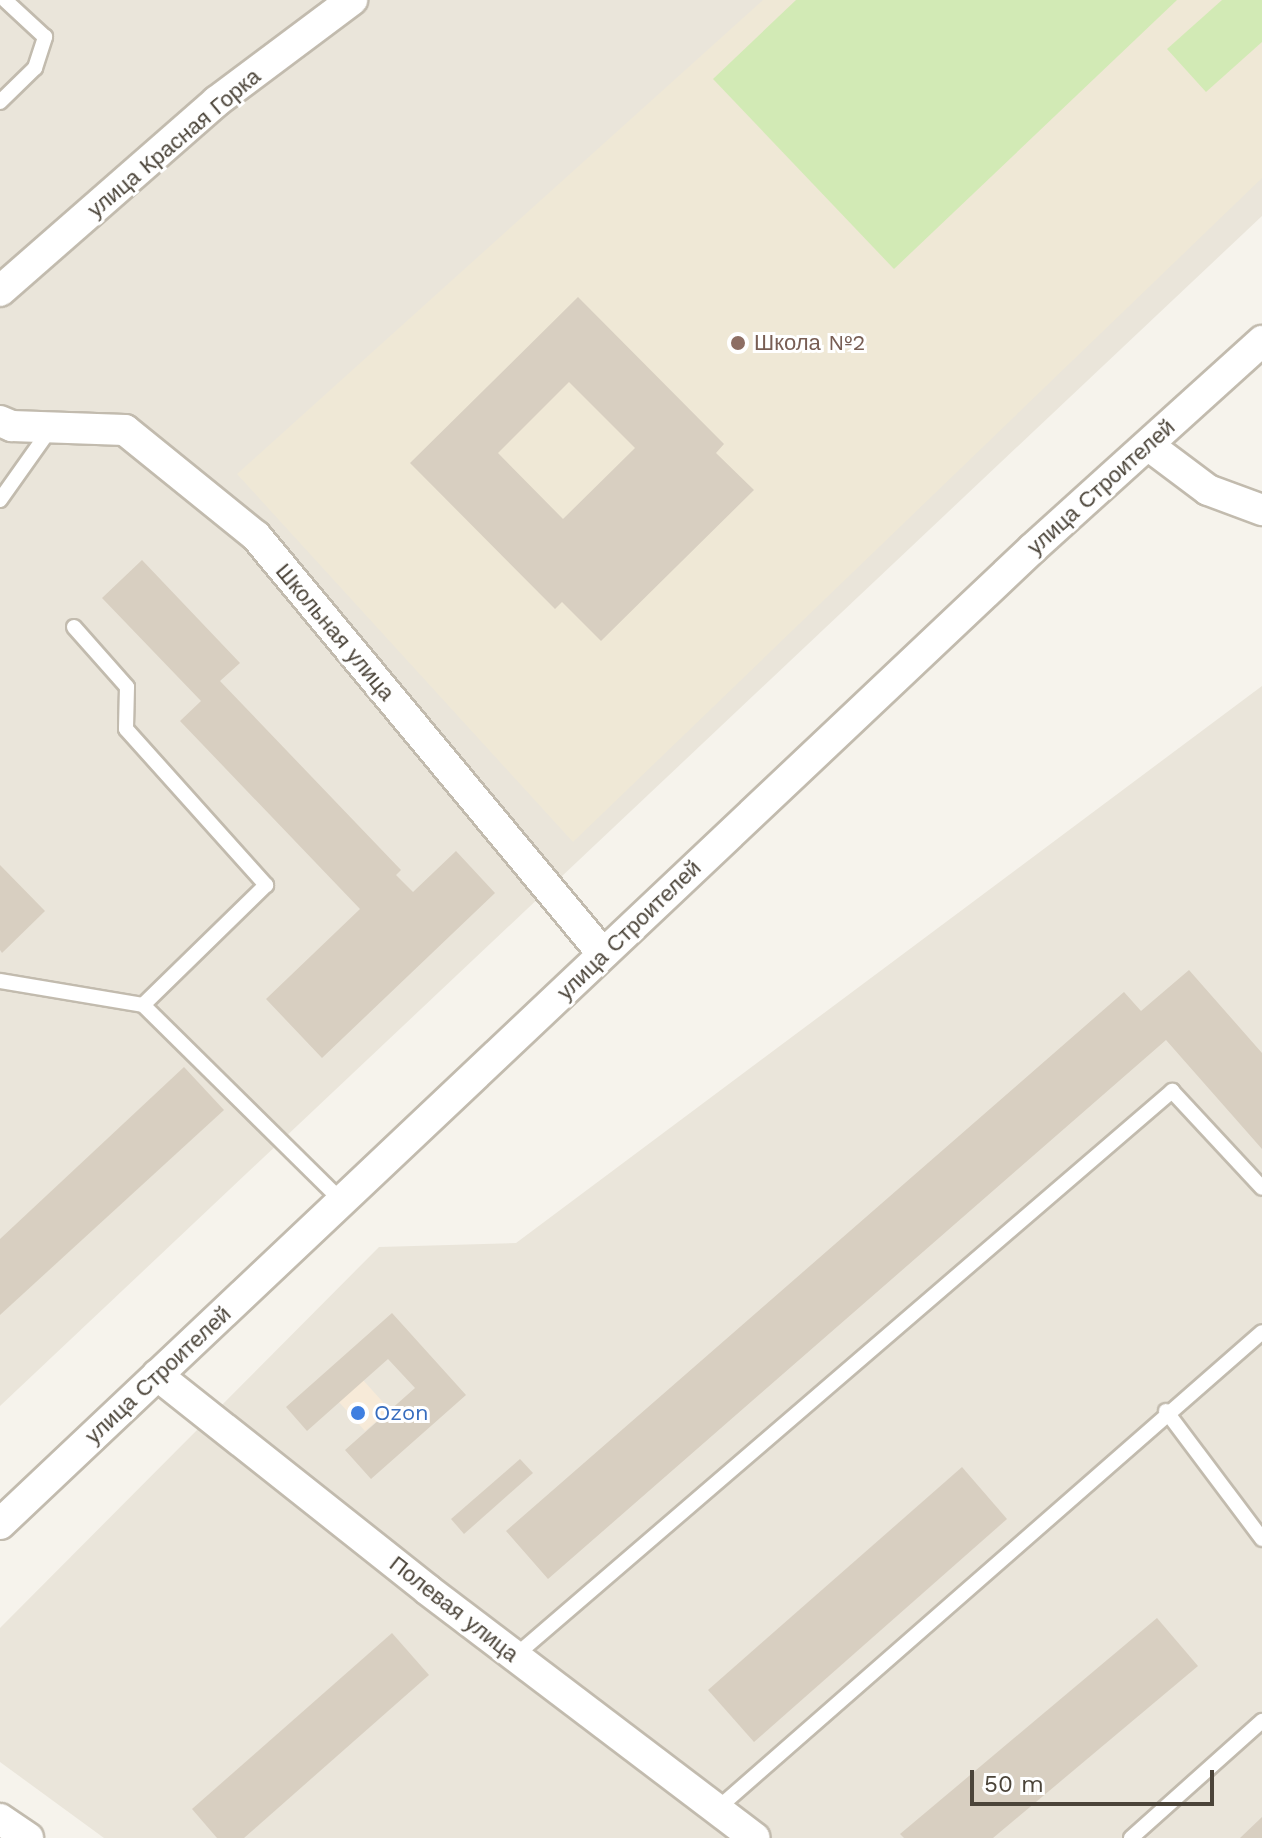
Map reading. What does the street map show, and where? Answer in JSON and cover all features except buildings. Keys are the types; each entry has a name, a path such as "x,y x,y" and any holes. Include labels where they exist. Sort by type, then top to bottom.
{"street":[{"name":"улица Красная Горка","path":"0,291 217,101 352,0"},
{"name":"улица Строителей","path":"0,1524 344,1203 603,954 1262,341"},
{"name":"Школьная улица","path":"0,421 125,430 256,536 603,954"},
{"path":"1148,445 1208,490 1262,510"},
{"name":"Полевая улица","path":"157,1375 515,1656 755,1838"},
{"path":"0,1819 28,1838"}],"lane":[{"path":"0,102 35,68 45,37 5,0"},
{"path":"0,500 51,427"},
{"path":"74,627 127,687 126,729 266,885 143,1005"},
{"path":"0,981 143,1005 344,1203"},
{"path":"515,1656 1172,1091 1262,1188"},
{"path":"717,1809 1166,1411 1262,1332"},
{"path":"1166,1411 1262,1539"},
{"path":"1131,1838 1262,1721"}],"shaded area":[{"path":"0,0 1262,0 1262,216 0,1406"},
{"name":"Школа №2","path":"763,0 1262,0 1262,178 573,842 237,474"},
{"path":"1262,686 1262,1838 104,1838 0,1762 0,1628 379,1247 516,1243"},
{"path":"363,1380 390,1410 365,1431 339,1402"}],"green space":[{"path":"796,0 1177,0 894,269 713,79"},
{"path":"1222,0 1262,0 1262,42 1206,92 1167,49"}],"place":[{"name":"Школа №2","path":"738,343"},
{"name":"Ozon","path":"358,1413"}]}
